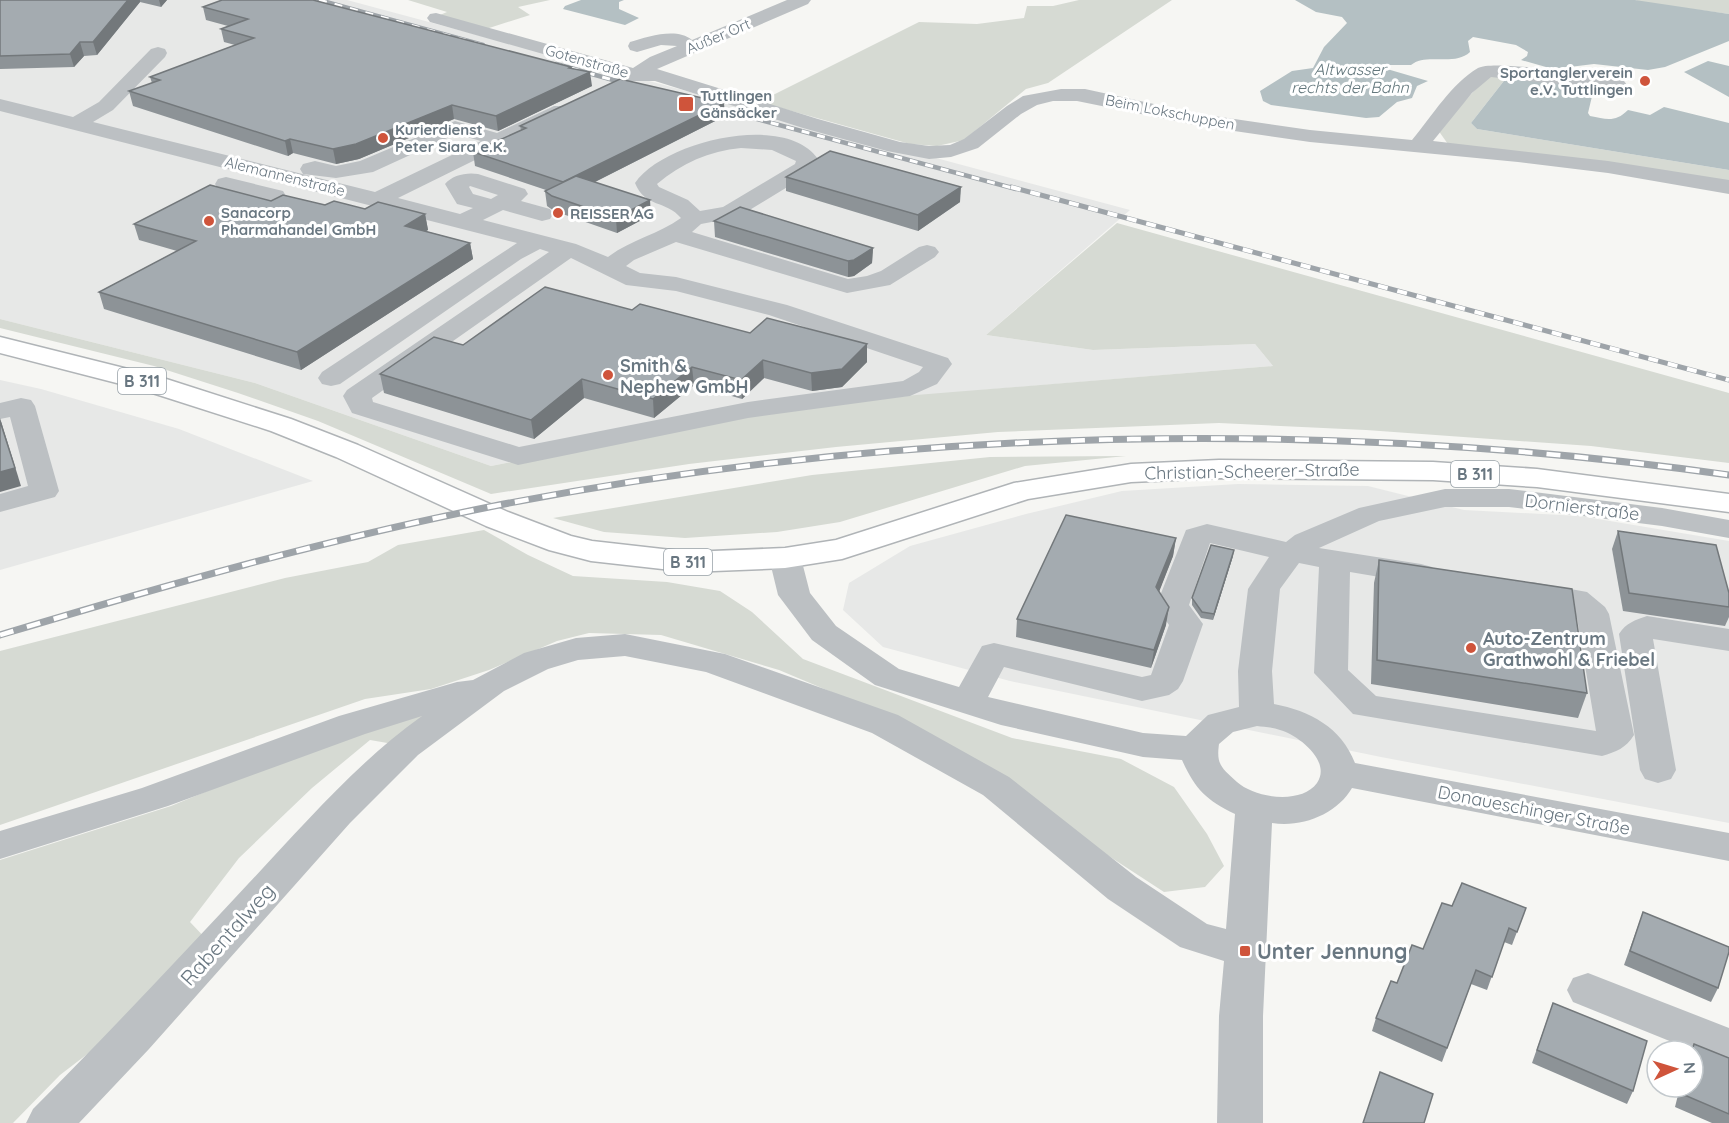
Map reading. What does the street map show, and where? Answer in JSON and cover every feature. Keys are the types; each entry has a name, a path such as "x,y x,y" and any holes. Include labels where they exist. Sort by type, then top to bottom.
{"main road":[{"name":"B 311","path":"0,345 150,383 282,425 347,451 497,519 560,543 591,551 689,562 785,558"},
{"name":"Christian-Scheerer-Straße","path":"785,558 842,549 1025,490 1131,473 1219,469 1433,471 1537,478 1729,503"}],"street":[{"name":"Außer Ort","path":"636,75 657,61 802,0"},
{"name":"Gotenstraße","path":"436,18 636,75"},
{"path":"637,46 660,39 676,39 696,45"},
{"path":"76,124 106,106 158,53"},
{"path":"1417,147 1465,89 1485,71 1503,71 1617,85"},
{"name":"Gotenstraße","path":"606,88 636,75"},
{"name":"Beim Lokschuppen","path":"636,75 657,75 802,122 926,152 952,151 965,147 1023,104 1045,96 1067,94 1085,95 1208,121 1310,136 1518,156 1608,167 1729,187"},
{"path":"378,198 581,101"},
{"name":"Alemannenstraße","path":"0,105 378,198 539,241 568,249 581,253 635,280 676,284 777,310 939,364 928,378 910,388 748,410 518,456 362,407 357,396 568,249"},
{"path":"292,177 315,167 336,172 365,167 456,127 499,140"},
{"path":"610,267 626,255 674,234 694,219 730,212 804,167 807,159 801,153 788,147 770,144 714,145 700,149 654,174 646,183 648,190 656,196 684,207 694,219"},
{"path":"256,168 218,185 301,202 513,254"},
{"path":"464,221 497,204 542,214"},
{"path":"674,234 847,286 868,285 885,280 927,252"},
{"path":"331,378 513,254 539,241"},
{"path":"0,411 21,406 44,491 0,503"},
{"name":"Dornierstraße","path":"1257,714 1255,671 1264,589 1282,561 1306,542 1370,514 1445,498 1509,498 1662,517 1729,529"},
{"path":"968,702 994,654 1142,689 1156,687 1166,681 1186,624 1172,606 1197,537 1207,533 1293,553 1450,578"},
{"path":"785,558 794,595 824,633 887,677 1001,713 1143,745 1198,749"},
{"path":"1335,560 1331,673 1365,706 1602,744 1616,735 1593,614 1576,599 1508,588"},
{"path":"1658,771 1636,634 1647,627 1729,640"},
{"path":"0,845 155,797 352,725 492,683 536,661 576,649 625,645 713,662 885,724 996,786 1122,888 1194,936 1245,951"},
{"name":"Rabentalweg","path":"49,1123 134,1036 337,813 405,746 492,683"},
{"path":"1257,714 1283,718 1305,727 1324,740 1336,756 1340,773 1336,787 1324,801 1304,809 1280,812 1254,808 1228,796 1210,782 1200,766 1198,749 1203,736 1215,724 1234,716 1257,714"},
{"name":"Donaueschinger Straße","path":"1340,773 1729,847"},
{"path":"1240,1123 1241,1016 1254,808"},
{"path":"0,835 44,821 90,817"},
{"path":"1588,990 1729,1047"}],"shaded area":[{"path":"0,0 347,0 1130,210 986,335 1093,350 1255,344 1273,366 982,390 620,440 491,466 255,383 0,319"},
{"path":"408,0 550,0 518,7 530,15 486,29 440,15 447,12"},
{"path":"1079,0 1172,0 1048,83 1026,89 964,140 937,146 910,144 759,102 919,22 977,24 1024,18 1027,6 1053,6"},
{"path":"1636,0 1729,0 1729,14 1639,2"},
{"path":"1489,75 1507,77 1471,123 1477,129 1729,170 1729,184 1450,147 1438,130"},
{"path":"1117,223 1729,393 1729,463 1591,446 1366,430 1219,423 998,432 836,447 689,464 491,494 318,421 238,393 154,366 0,328 0,319 255,383 491,466 768,412 916,395 1273,366 1255,344 1093,350 986,335"},
{"path":"0,380 41,389 179,429 313,481 0,570"},
{"path":"1126,456 1025,466 840,522 777,532 685,538 604,532 553,518 812,475 990,457"},
{"path":"1238,484 1368,486 1464,510 1580,516 1729,541 1729,823 1381,757 1010,681 883,647 843,610 849,583 910,546 1026,514 1122,491"},
{"path":"484,530 528,555 573,576 667,582 720,591 752,612 803,659 1012,738 1121,759 1174,787 1207,834 1224,866 1205,887 1164,892 905,723 779,670 661,635 589,633 557,641 489,670 431,689 365,699 0,825 0,651 285,578 368,562 398,545"},
{"path":"451,699 399,745 370,740 312,788 239,858 190,922 209,942 120,1029 60,1075 13,1123 0,1123 0,860 171,806 341,736"}],"water":[{"path":"581,0 624,0 619,2 619,9 639,18 625,25 563,9"},
{"name":"Altwasser rechts der Bahn","path":"1295,0 1635,0 1729,14 1729,41 1665,67 1648,70 1594,64 1553,69 1521,60 1527,56 1528,52 1516,45 1473,37 1468,41 1470,52 1456,59 1424,60 1411,65 1388,65 1387,69 1428,81 1417,86 1412,98 1397,102 1379,117 1366,118 1271,105 1263,101 1260,91 1292,71 1313,68 1324,47 1347,23 1342,17 1316,12"},
{"path":"1708,61 1729,66 1729,97 1684,72"},
{"path":"1507,77 1594,88 1588,113 1590,116 1614,118 1628,110 1650,115 1664,107 1729,123 1729,170 1477,129 1471,123"}],"building":[{"path":"0,0 128,0 93,42 80,42 70,54 0,56"},
{"path":"222,0 313,0 590,72 496,116 452,105 356,144 333,149 290,139 285,141 129,91 160,80 150,77 254,38 221,29 248,19 203,7"},
{"path":"620,79 724,103 563,182 473,152 526,128 520,126"},
{"path":"830,151 961,187 918,215 786,177"},
{"path":"576,176 650,200 616,218 552,196 545,191"},
{"path":"210,185 271,201 283,195 325,205 334,201 365,209 378,202 425,214 405,226 470,243 297,352 99,292 196,241 134,224"},
{"path":"740,207 873,248 854,260 848,261 714,221"},
{"path":"545,287 632,310 640,304 750,333 767,318 867,344 842,369 811,373 763,360 741,380 692,367 653,399 582,379 531,420 380,374 434,337 463,345"},
{"path":"0,421 15,468 0,472"},
{"path":"1066,515 1176,538 1156,587 1169,607 1154,650 1017,619"},
{"path":"1618,531 1716,545 1729,593 1729,607 1629,593"},
{"path":"1211,545 1234,550 1214,614 1202,612 1192,598"},
{"name":"Auto-Zentrum Grathwohl & Friebel","path":"1379,560 1572,589 1587,693 1377,660"},
{"path":"1462,883 1526,908 1517,932 1509,928 1492,977 1476,970 1447,1048 1376,1018 1391,981 1397,983 1412,945 1423,949 1442,903 1452,906"},
{"path":"1643,912 1729,947 1718,988 1630,951"},
{"path":"1553,1003 1645,1040 1645,1048 1633,1091 1537,1050"},
{"path":"1705,1048 1729,1058 1729,1114 1694,1099 1705,1099"},
{"path":"1380,1072 1433,1094 1424,1123 1363,1123"}],"railway":[{"path":"319,0 483,45"},
{"path":"556,64 631,85"},
{"path":"709,106 1016,189"},
{"path":"1011,187 1729,380"},
{"path":"0,635 246,564 432,519 646,480 799,460 954,446 1110,440 1266,439 1422,445 1576,457 1729,475"}],"place":[{"name":"Sportanglerverein e.V. Tuttlingen","path":"1645,81"},
{"name":"Tuttlingen Gänsäcker","path":"686,104"},
{"name":"Kurierdienst Peter Siara e.K.","path":"383,138"},
{"name":"REISSER AG","path":"558,213"},
{"name":"Sanacorp Pharmahandel GmbH","path":"209,221"},
{"name":"Smith & Nephew GmbH","path":"608,375"},
{"name":"Auto-Zentrum Grathwohl & Friebel","path":"1471,648"},
{"name":"Unter Jennung","path":"1245,951"}]}
